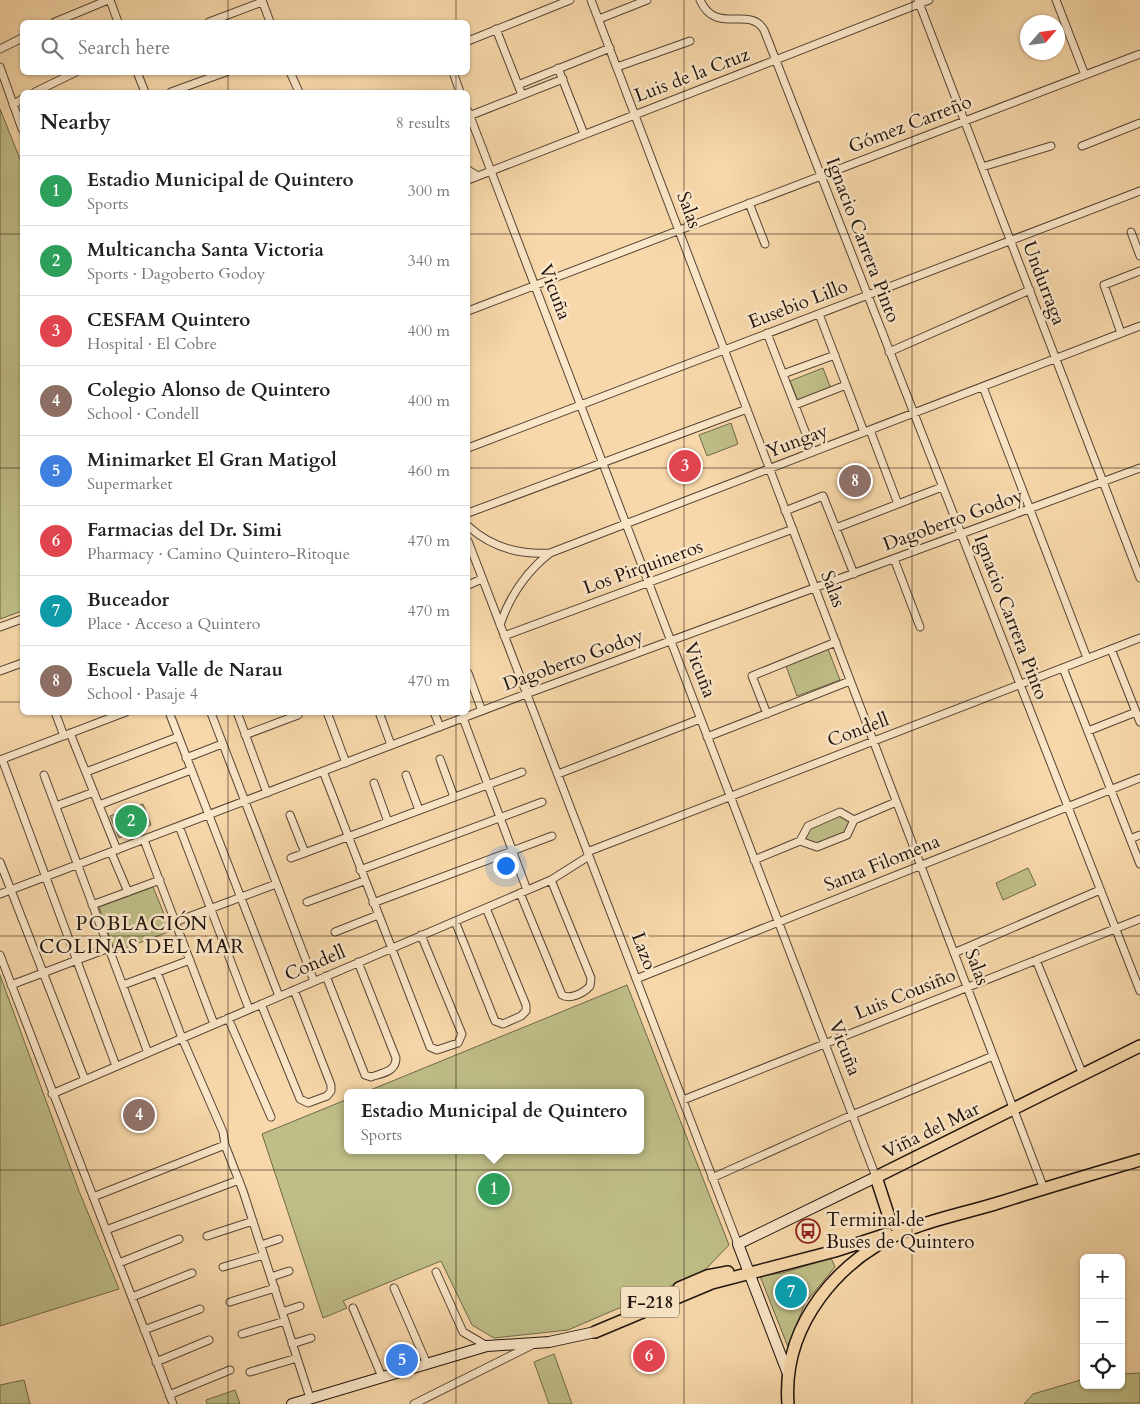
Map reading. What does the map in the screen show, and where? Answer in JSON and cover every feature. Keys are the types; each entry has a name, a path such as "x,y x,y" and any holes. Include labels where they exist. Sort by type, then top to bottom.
{"main road":[{"name":"Viña del Mar","path":"738,1244 1140,1046"},
{"path":"788,1404 788,1374 794,1350 808,1315 841,1272 880,1245 910,1229 1140,1160"},
{"name":"Vicuña","path":"876,1177 891,1223"},
{"path":"891,1223 900,1228 910,1229"},
{"name":"F-218","path":"292,1404 487,1346 537,1343 567,1339 595,1332 697,1289 750,1272 835,1251 884,1236 891,1223"},
{"name":"Lazo","path":"738,1244 788,1374"},
{"path":"835,1251 841,1272"},
{"name":"F-218","path":"595,1332 649,1302 707,1276 728,1272 750,1272"},
{"path":"697,1289 699,1282 707,1276"}],"street":[{"path":"60,20 109,0 117,20"},
{"path":"470,40 570,0"},
{"name":"Salas","path":"591,0 1044,1189"},
{"path":"598,19 646,0"},
{"name":"Ignacio Carrera Pinto","path":"700,0 706,10 717,18 725,20 747,19 758,23 764,30 1140,991"},
{"name":"Luis de la Cruz","path":"470,179 919,2 929,0"},
{"path":"1056,0 1085,75"},
{"path":"214,20 262,1 269,20"},
{"name":"Undurraga","path":"919,2 1140,578"},
{"path":"496,30 522,95"},
{"path":"0,49 20,39"},
{"path":"617,68 690,41"},
{"path":"518,85 610,48"},
{"name":"Gómez Carreño","path":"470,310 1140,54"},
{"path":"0,68 20,124"},
{"path":"558,68 584,134"},
{"path":"39,90 70,75"},
{"path":"138,75 144,90"},
{"path":"176,90 218,75"},
{"path":"291,75 298,90"},
{"path":"454,75 459,90"},
{"path":"470,113 563,79"},
{"path":"13,105 20,100"},
{"name":"Vicuña","path":"470,119 876,1177"},
{"path":"1082,146 1140,123"},
{"path":"982,167 1051,146"},
{"path":"470,171 478,176"},
{"name":"Eusebio Lillo","path":"470,447 1140,192"},
{"path":"749,203 765,244"},
{"path":"1131,232 1140,256"},
{"path":"1122,333 1104,285 1140,271"},
{"path":"889,352 1030,290"},
{"path":"819,314 846,385 898,504"},
{"name":"Yungay","path":"470,528 489,542 508,549 529,554 550,553 1140,326"},
{"path":"767,333 813,452"},
{"path":"783,374 835,355"},
{"path":"795,405 846,385"},
{"path":"983,387 1087,658"},
{"path":"470,513 747,409"},
{"name":"Dagoberto Godoy","path":"0,894 526,694 1140,468"},
{"path":"836,528 942,487"},
{"path":"786,511 824,496 854,574"},
{"name":"Los Pirquineros","path":"504,636 793,530"},
{"name":"Lazo","path":"470,547 738,1244"},
{"name":"Yungay","path":"500,625 518,586 533,568 550,553"},
{"path":"894,559 920,627"},
{"path":"470,584 482,580"},
{"path":"0,628 20,620"},
{"name":"Condell","path":"52,1094 551,880 588,854 1140,638"},
{"path":"767,714 752,676 836,642"},
{"path":"1111,649 1140,722"},
{"path":"0,671 20,664"},
{"path":"1063,668 1140,864"},
{"path":"470,678 482,711"},
{"path":"707,738 850,681"},
{"path":"1088,731 1136,712"},
{"path":"56,715 86,772 128,892"},
{"path":"116,1066 1,759 118,715"},
{"path":"170,715 279,996"},
{"path":"212,715 314,981"},
{"path":"238,715 267,793"},
{"path":"245,735 298,715"},
{"path":"328,715 346,763"},
{"path":"380,715 391,745"},
{"path":"435,715 440,727"},
{"path":"462,718 512,850 524,891 562,995 570,997 585,991 590,986 591,978 551,880"},
{"path":"558,774 700,719"},
{"path":"86,772 178,737"},
{"path":"186,758 222,744"},
{"path":"440,759 454,798"},
{"path":"99,805 191,770"},
{"path":"323,771 364,881 430,1047 438,1050 458,1042 462,1034 421,935"},
{"path":"291,858 522,772"},
{"path":"44,775 148,1053"},
{"path":"406,775 419,810"},
{"name":"Santa Filomena","path":"636,979 1140,778"},
{"path":"374,783 388,822"},
{"path":"56,806 94,792"},
{"path":"360,870 542,802"},
{"path":"800,841 817,847 847,834 854,820 896,802"},
{"path":"754,860 800,841 808,826 840,812 854,820"},
{"path":"290,815 305,853"},
{"path":"178,826 249,1009"},
{"path":"373,903 552,836"},
{"path":"1130,839 1140,836"},
{"path":"144,840 214,1024"},
{"path":"0,862 85,1080"},
{"path":"92,905 160,880"},
{"path":"307,902 364,881"},
{"path":"176,922 276,884"},
{"path":"954,953 1100,890"},
{"path":"454,921 494,1019 499,1024 505,1024 523,1015 526,1007 486,908"},
{"path":"335,932 378,915"},
{"name":"Luis Cousiño","path":"682,1100 1140,919"},
{"path":"11,985 109,948"},
{"path":"0,955 173,1404"},
{"path":"123,985 190,960"},
{"path":"1036,960 1083,1075"},
{"path":"326,976 364,1073 368,1077 392,1069 396,1058 358,962"},
{"path":"157,972 182,1038 223,1132 225,1145 254,1221 310,1398"},
{"path":"262,1004 300,1099 304,1102 310,1102 327,1096 332,1087 294,990"},
{"path":"228,1018 271,1117"},
{"path":"712,1178 852,1115 993,1056"},
{"path":"93,1197 225,1145"},
{"path":"106,1230 239,1180"},
{"path":"207,1236 254,1221"},
{"path":"118,1263 179,1239"},
{"path":"261,1245 279,1239"},
{"path":"223,1268 264,1255"},
{"path":"271,1277 289,1271"},
{"path":"436,1272 463,1332 487,1346"},
{"path":"132,1297 192,1273"},
{"path":"230,1302 275,1288"},
{"path":"394,1288 428,1364"},
{"path":"282,1312 300,1306"},
{"path":"144,1330 200,1308"},
{"path":"353,1308 382,1377"},
{"path":"242,1334 285,1321"},
{"path":"292,1344 311,1338"},
{"path":"156,1362 209,1340"},
{"path":"414,1404 537,1343"},
{"path":"250,1372 297,1358"},
{"path":"169,1395 230,1370"}],"shaded area":[{"path":"0,109 20,159 20,612 0,619"},
{"path":"823,368 831,389 798,401 790,381"},
{"path":"731,423 738,444 707,456 699,435"},
{"path":"828,649 840,680 797,696 786,666"},
{"path":"143,804 151,825 119,838 110,816"},
{"path":"839,815 850,822 846,832 816,845 805,841 811,826"},
{"path":"1028,868 1036,885 1003,900 996,883"},
{"path":"153,887 171,931 115,952 99,907"},
{"path":"0,975 79,1191 119,1289 0,1326"},
{"path":"627,985 729,1245 703,1272 568,1330 494,1338 472,1325 441,1261 343,1301 347,1308 323,1318 262,1134 344,1101 344,1154 644,1154 644,1089 373,1089"},
{"path":"831,1258 835,1267 805,1303 788,1347 760,1276 782,1273"},
{"path":"554,1354 572,1404 549,1404 534,1362"},
{"path":"1140,1373 1140,1403 1024,1404 1033,1394 1080,1380 1080,1389 1125,1389 1125,1374"},
{"path":"24,1380 30,1404 0,1404 0,1385"},
{"path":"235,1390 240,1404 207,1404 206,1400"}],"place":[{"name":"CESFAM Quintero","path":"685,466"},
{"name":"Escuela Valle de Narau","path":"855,481"},
{"name":"Multicancha Santa Victoria","path":"131,821"},
{"name":"Colegio Alonso de Quintero","path":"139,1115"},
{"name":"Estadio Municipal de Quintero","path":"494,1189"},
{"name":"Terminal de Buses de Quintero","path":"808,1231"},
{"name":"Buceador","path":"791,1292"},
{"name":"Farmacias del Dr. Simi","path":"649,1356"},
{"name":"Minimarket El Gran Matigol","path":"402,1360"}],"district":[{"name":"POBLACIÓN COLINAS DEL MAR","path":"142,934"}]}
